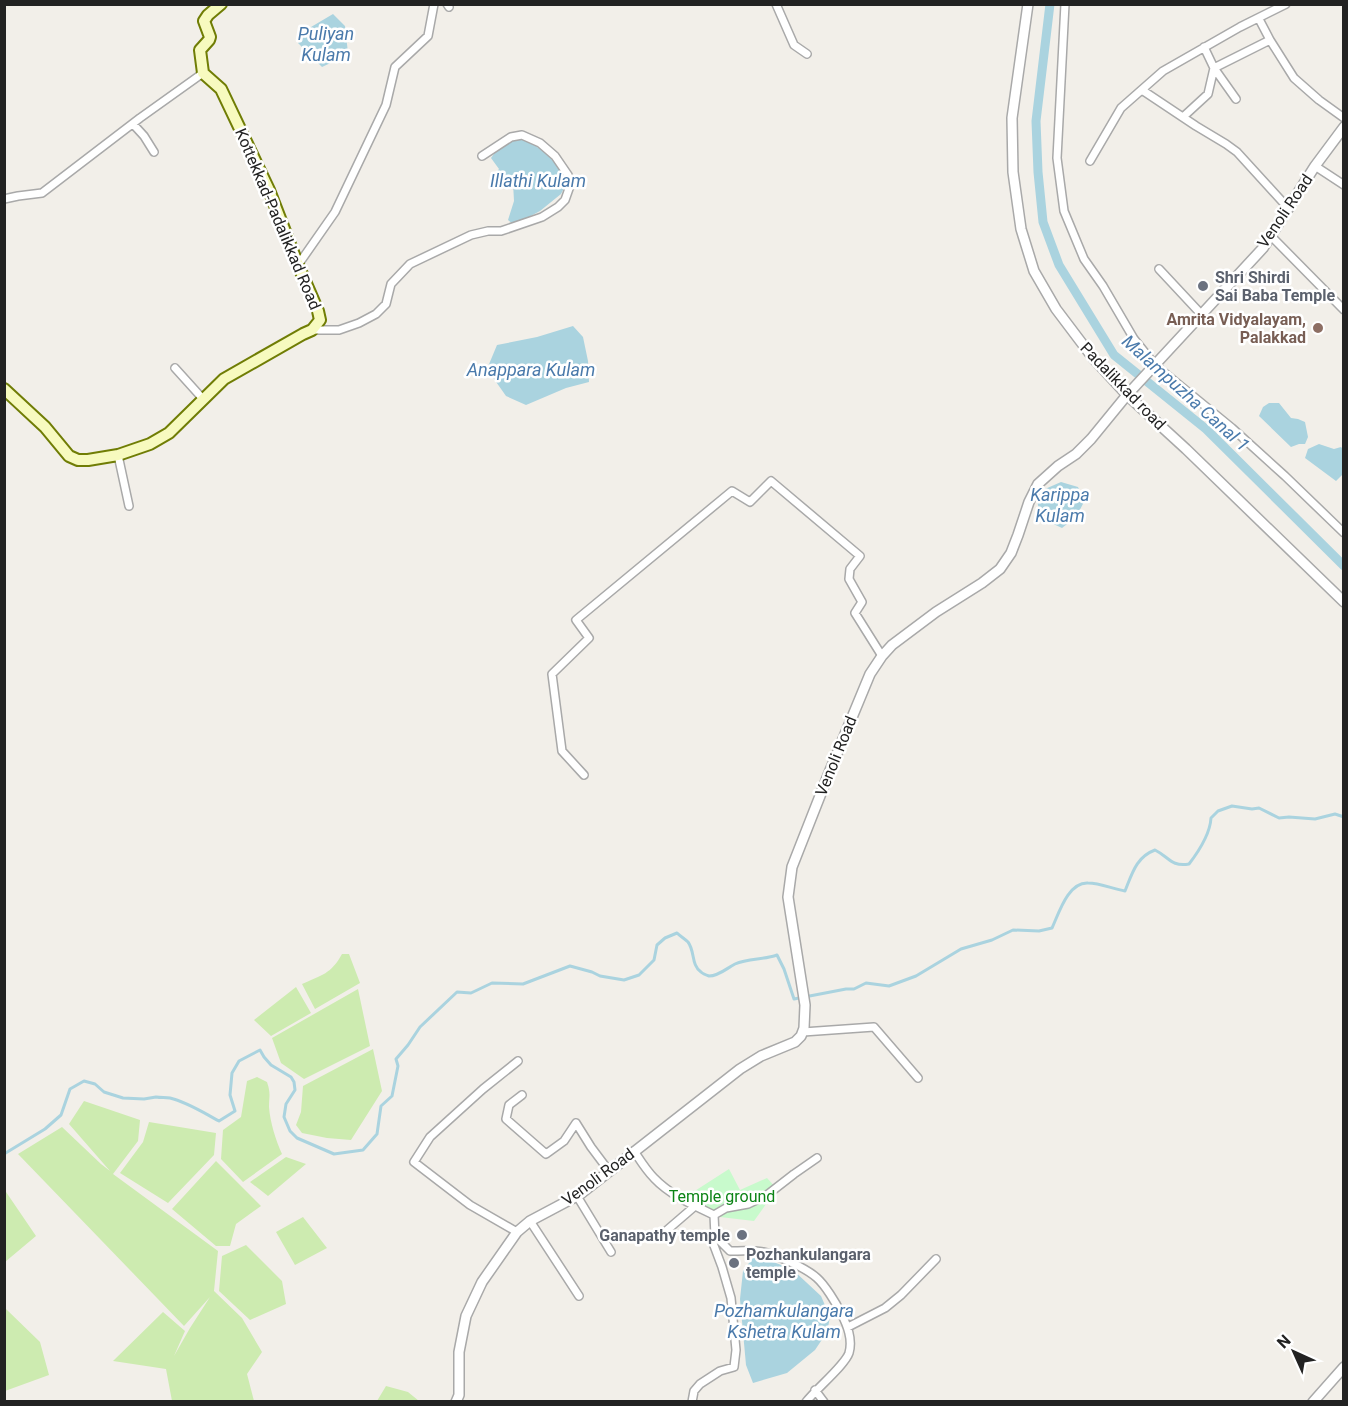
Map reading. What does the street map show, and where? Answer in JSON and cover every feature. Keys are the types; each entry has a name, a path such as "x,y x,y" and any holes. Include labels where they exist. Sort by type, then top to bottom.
{"main road":[{"path":"203,73 200,50 210,37 204,21 221,4"},
{"name":"Kottekkad-Padalikkad Road","path":"4,389 45,428 69,456 78,460 88,460 118,455 150,444 169,433 224,379 312,330 320,320 269,190 221,89 203,73"}],"street":[{"path":"298,265 335,212 386,105 394,67 428,36 434,4"},
{"path":"776,4 794,45 807,54"},
{"name":"Padalikkad road","path":"1028,4 1012,118 1013,172 1021,229 1034,271 1056,309 1093,358 1344,602"},
{"path":"1065,4 1057,158 1064,211 1084,260 1103,286 1134,339 1155,365 1232,428 1344,533"},
{"path":"1090,161 1121,108 1163,71 1240,27 1286,4"},
{"path":"1258,19 1294,78 1344,118"},
{"path":"1214,68 1270,40"},
{"path":"1204,47 1214,68 1236,99"},
{"path":"1183,117 1208,94 1214,68"},
{"path":"4,199 42,194 203,73"},
{"path":"1142,90 1237,152 1289,209"},
{"path":"133,124 144,135 154,152"},
{"name":"Venoli Road","path":"456,1401 459,1395 459,1352 466,1316 482,1282 517,1232 530,1221 577,1196 740,1069 761,1056 795,1042 801,1036 804,1028 805,1005 789,897 792,867 828,773 870,674 882,656 892,645 936,612 1000,569 1011,553 1029,502 1038,484 1091,439 1129,392 1263,248 1315,166 1344,127"},
{"path":"312,330 339,330 359,323 376,314 386,304 391,284 410,264 471,235 501,231 542,218 565,200 571,183 568,175 555,156 540,143 522,135 511,137 482,156"},
{"path":"1315,166 1344,185"},
{"path":"1271,236 1344,310"},
{"path":"1159,269 1202,314"},
{"path":"175,368 203,399"},
{"path":"118,455 129,506"},
{"path":"584,775 562,751 552,674 589,638 576,620 732,491 750,502 771,481 860,555 850,569 849,579 862,602 855,613 882,656"},
{"path":"803,1032 874,1027 918,1078"},
{"path":"517,1232 470,1205 414,1162 430,1137 518,1061"},
{"path":"522,1095 509,1105 506,1119 546,1154 564,1141 576,1124 609,1171"},
{"path":"634,1151 653,1178 667,1190 714,1215"},
{"path":"714,1215 726,1208 748,1204 768,1195 817,1158"},
{"path":"577,1196 611,1252"},
{"path":"666,1232 695,1206"},
{"path":"692,1401 694,1391 700,1384 720,1371 734,1367 736,1350 731,1298 713,1243 714,1215"},
{"path":"530,1221 579,1296"},
{"path":"715,1236 730,1251"},
{"path":"718,1257 730,1251 762,1252 796,1265 817,1278 838,1306 848,1327 850,1345 848,1354 842,1364 806,1401"},
{"path":"848,1327 885,1308 901,1296 936,1259"},
{"path":"1313,1401 1344,1367"},
{"path":"815,1390 824,1401"}],"green space":[{"path":"342,954 349,954 360,983 315,1009 302,984 330,970"},
{"path":"296,987 311,1013 271,1036 254,1020"},
{"path":"358,989 370,1046 304,1079 281,1063 272,1038"},
{"path":"373,1049 382,1091 351,1140 302,1133 296,1125 301,1112 303,1086"},
{"path":"257,1077 267,1082 271,1119 282,1154 243,1182 221,1159 223,1130 241,1117 247,1081"},
{"path":"84,1101 140,1120 138,1141 113,1174 218,1251 214,1291 242,1318 262,1352 247,1374 254,1401 172,1401 166,1369 113,1361 163,1312 185,1331 174,1356 210,1297 184,1326 18,1154 62,1127 110,1171 69,1124"},
{"path":"149,1122 216,1133 214,1155 168,1203 120,1173 143,1142"},
{"path":"286,1157 306,1164 268,1196 250,1182"},
{"path":"216,1161 261,1206 236,1224 230,1246 216,1246 172,1209"},
{"name":"Temple ground","path":"729,1169 740,1190 767,1178 777,1189 754,1221 720,1217 687,1196"},
{"path":"4,1189 36,1236 5,1262 4,1262"},
{"path":"303,1217 327,1248 295,1265 276,1232"},
{"path":"246,1245 282,1281 286,1304 250,1320 219,1291 222,1256"},
{"path":"5,1308 40,1342 49,1375 5,1391"},
{"path":"386,1386 408,1392 419,1401 377,1401"}],"water":[{"name":"Puliyan Kulam","path":"333,14 345,26 348,53 322,67 298,43 311,27"},
{"name":"Illathi Kulam","path":"521,136 543,151 570,177 561,194 540,211 514,225 508,220 514,201 513,183 504,176 495,174 499,169 491,158 496,151"},
{"name":"Anappara Kulam","path":"573,326 583,337 589,382 566,388 526,405 506,396 487,369 497,345 537,337"},
{"path":"1269,403 1279,403 1291,418 1305,422 1308,437 1305,444 1291,447 1259,416 1263,407"},
{"path":"1319,444 1334,449 1341,447 1343,449 1343,474 1336,481 1305,458 1308,449"},
{"name":"Karippa Kulam","path":"1061,482 1078,487 1084,502 1076,517 1062,528 1044,518 1039,510 1037,498 1045,489"},
{"name":"Pozhamkulangara Kshetra Kulam","path":"755,1255 792,1269 821,1296 830,1317 827,1332 815,1350 787,1373 753,1383 746,1365 740,1299 743,1271"}],"waterway":[{"name":"Malampuzha Canal 1","path":"1050,4 1036,121 1043,222 1059,265 1114,355 1206,429 1344,566"},
{"path":"4,1154 45,1129 61,1115 70,1089 84,1081 95,1084 104,1092 123,1098 156,1097 176,1100 219,1121 235,1111 230,1095 232,1073 239,1061 260,1050 271,1065 291,1077 294,1082 295,1090 286,1104 284,1117 290,1131 297,1138 334,1154 363,1150 377,1134 381,1106 392,1096 398,1066 396,1059 420,1027 457,992 471,993 492,983 523,984 570,966 600,976 624,980 639,975 654,960 657,945 665,938 677,933 688,942 698,969 709,976 740,962 777,955 794,999 854,989 866,983 889,986 916,976 961,949 992,940 1013,930 1039,931 1052,928 1065,900 1081,884 1097,884 1125,891 1139,862 1155,850 1174,863 1189,864 1206,837 1211,818 1218,811 1232,806 1259,808 1279,818 1315,819 1335,814 1344,817"}],"place":[{"name":"Shri Shirdi Sai Baba Temple","path":"1203,286"},
{"name":"Amrita Vidyalayam, Palakkad","path":"1318,328"},
{"name":"Ganapathy temple","path":"742,1235"},
{"name":"Pozhankulangara temple","path":"734,1263"}]}
